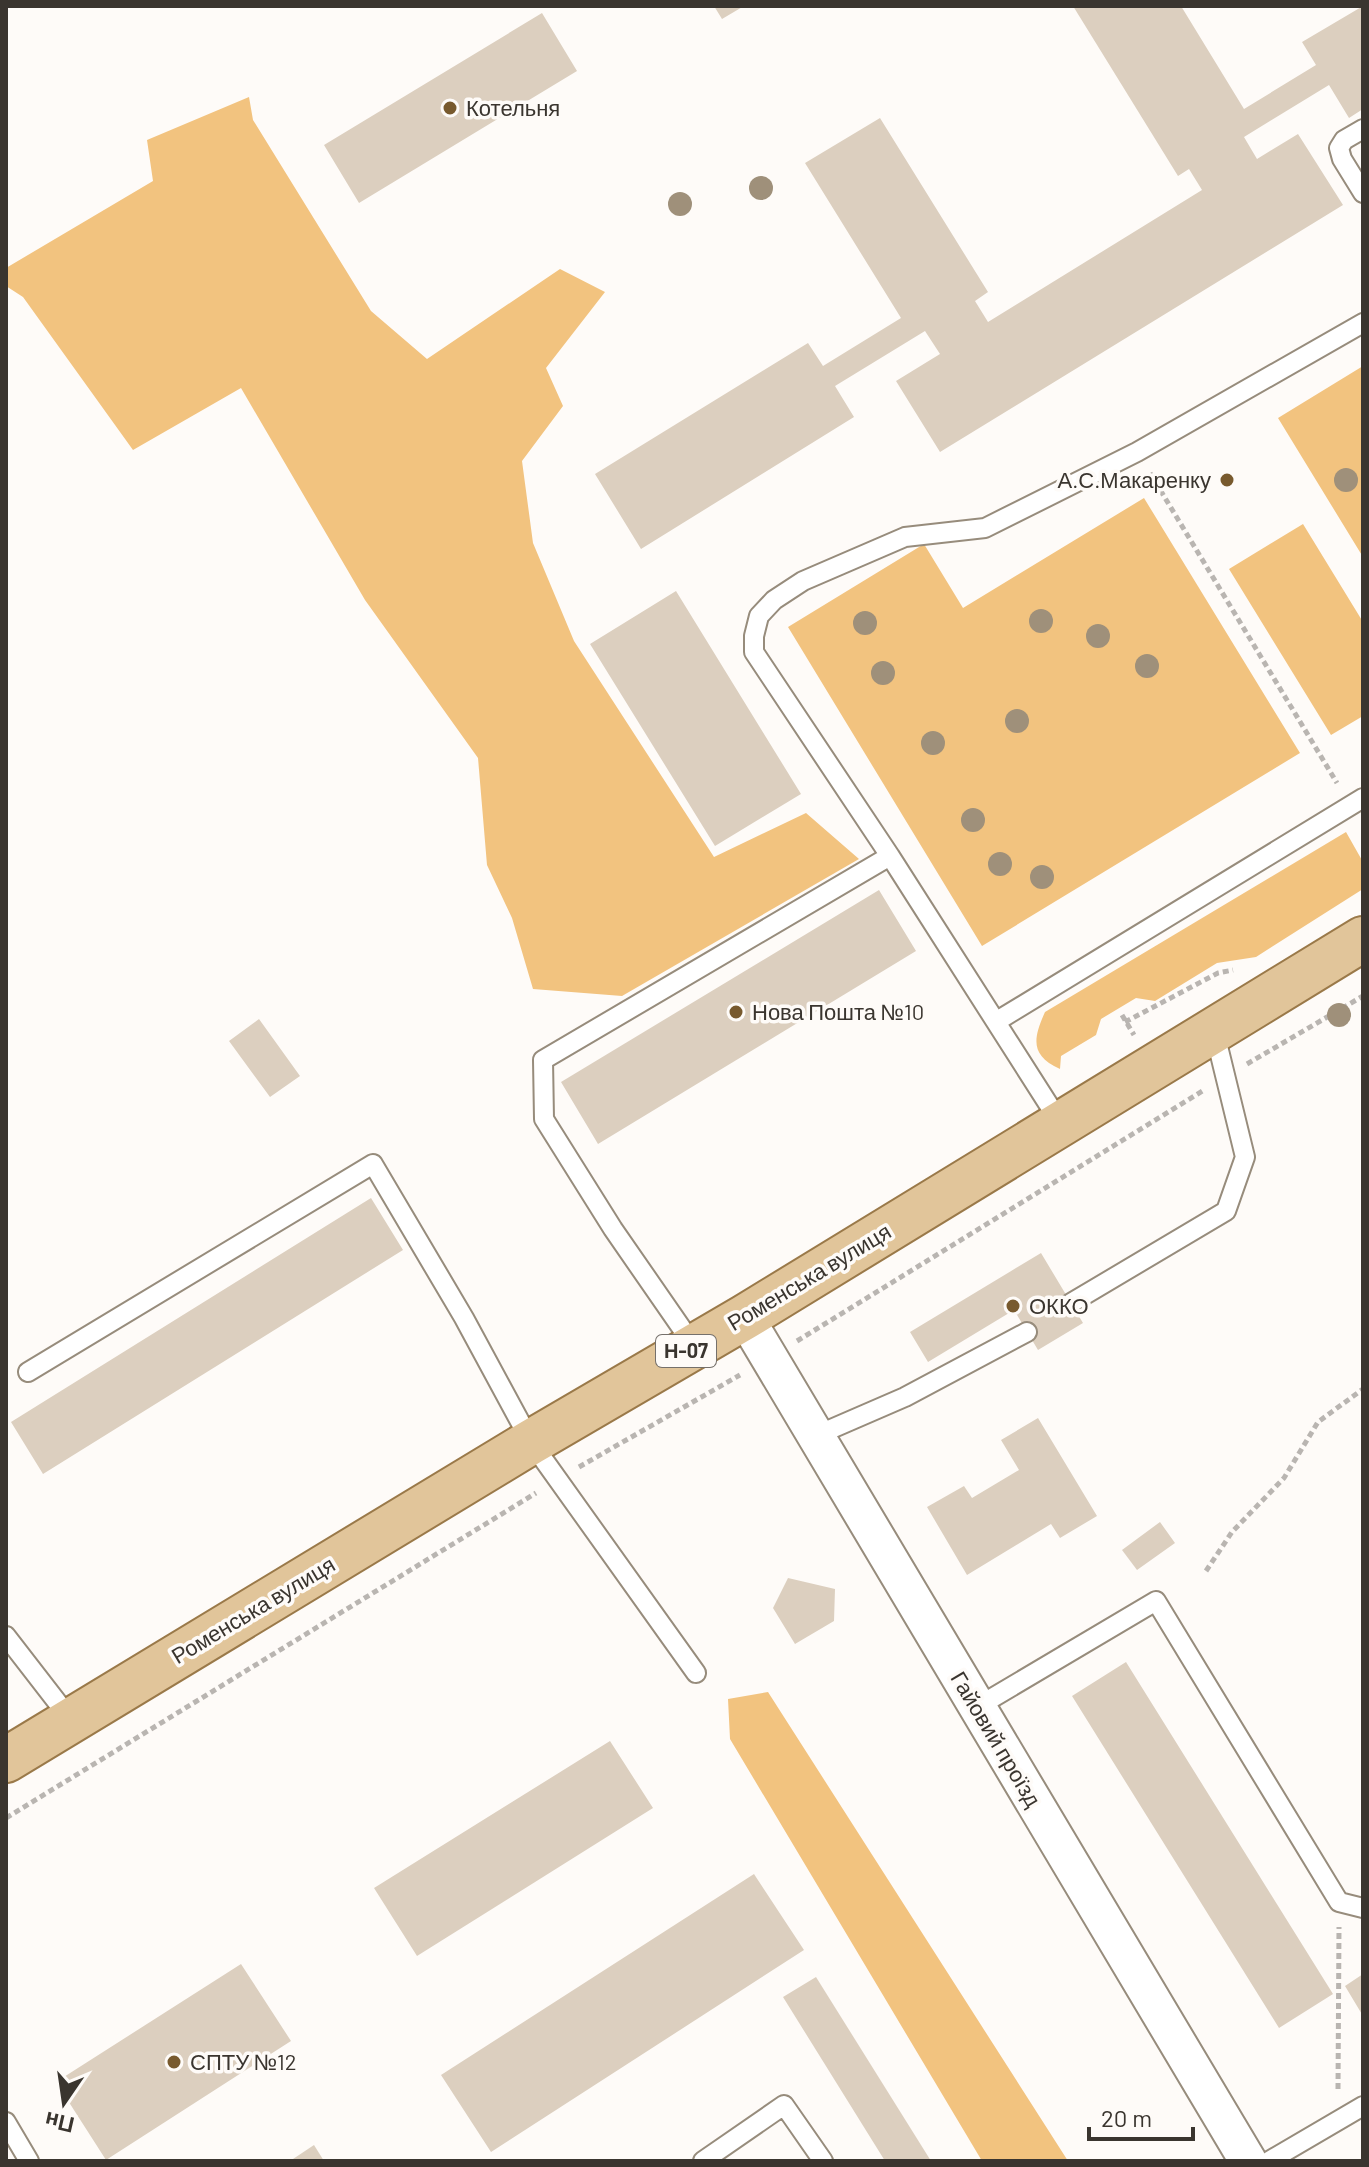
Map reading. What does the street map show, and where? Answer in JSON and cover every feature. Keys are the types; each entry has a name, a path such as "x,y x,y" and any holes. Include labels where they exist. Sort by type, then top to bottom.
{"main road":[{"name":"Роменська вулиця","path":"6,1760 531,1442 745,1317 1363,939"}],"street":[{"name":"Гайовий проїзд","path":"745,1317 1248,2161"}],"lane":[{"path":"1363,129 1344,140 1339,148 1342,159 1363,193"},
{"path":"1061,1124 890,856 754,652 759,616 774,600 803,581 905,537 985,528 1137,452 1363,323"},
{"path":"997,1021 1357,802"},
{"path":"694,1346 613,1229 544,1119 543,1060 890,856"},
{"path":"1071,1303 1226,1211 1245,1157 1214,1030"},
{"path":"28,1372 373,1164 464,1318 531,1442 696,1673"},
{"path":"815,1436 905,1397 1027,1332"},
{"path":"977,1707 1156,1601 1339,1902 1363,1908"},
{"path":"6,1636 71,1720"},
{"path":"703,2161 784,2105 823,2161"},
{"path":"1269,2161 1363,2106"},
{"path":"6,2122 29,2161"}],"path":[{"path":"1137,452 1357,802"},
{"path":"6,1818 558,1480 769,1358 1225,1076 1363,996"},
{"path":"1206,1571 1232,1532 1284,1478 1318,1422 1363,1389"},
{"path":"1338,2121 1339,1902"}],"shaded area":[{"path":"249,97 253,120 371,311 427,359 560,269 605,292 546,368 563,406 522,461 533,543 574,641 714,857 806,813 859,859 622,996 533,989 512,918 487,865 478,758 365,600 241,388 133,450 23,297 6,286 6,268 153,181 147,140"},
{"path":"1363,366 1363,557 1278,418"},
{"path":"1144,498 1300,753 982,946 788,627 924,544 963,608"},
{"path":"1303,524 1363,622 1363,716 1331,735 1229,569"},
{"path":"1346,832 1363,862 1363,889 1256,957 1217,963 1155,1001 1136,998 1101,1019 1096,1035 1061,1056 1060,1069 1043,1058 1037,1038 1045,1012"},
{"path":"768,1692 1068,2161 982,2161 730,1739 728,1699"}],"building":[{"path":"714,6 744,6 722,19"},
{"path":"1073,6 1181,6 1244,109 1316,65 1302,42 1363,6 1363,109 1349,118 1329,85 1244,137 1257,159 1298,134 1343,205 940,452 896,381 940,354 925,331 835,386 854,417 641,549 595,474 808,343 823,366 901,318 805,163 880,118 988,292 975,301 988,322 1202,190 1189,169 1178,176"},
{"name":"Котельня","path":"542,13 577,71 359,203 324,145"},
{"path":"676,591 801,794 715,846 590,644"},
{"path":"879,890 916,951 598,1144 561,1082"},
{"path":"259,1019 300,1076 270,1097 229,1041"},
{"path":"371,1198 403,1250 43,1474 11,1422"},
{"name":"ОККО","path":"1041,1253 1083,1323 1038,1350 1014,1310 928,1362 910,1332"},
{"path":"1038,1418 1097,1516 1060,1538 1051,1524 967,1575 927,1507 964,1486 972,1498 1019,1470 1001,1440"},
{"path":"1160,1522 1175,1543 1137,1570 1122,1550"},
{"path":"788,1578 835,1589 834,1621 795,1644 773,1608"},
{"path":"1126,1662 1333,1994 1279,2028 1072,1696"},
{"path":"610,1741 653,1808 417,1956 374,1888"},
{"path":"754,1874 804,1950 491,2152 441,2075"},
{"name":"СПТУ №12","path":"241,1964 291,2041 106,2160 56,2082"},
{"path":"1363,1974 1363,2016 1345,1986"},
{"path":"816,1977 931,2161 885,2161 783,1997"},
{"path":"314,2145 324,2161 290,2161"}],"place":[{"name":"Котельня","path":"450,108"},
{"name":"А.С.Макаренку","path":"1227,480"},
{"name":"Нова Пошта №10","path":"736,1012"},
{"name":"ОККО","path":"1013,1306"},
{"name":"СПТУ №12","path":"174,2062"}]}
